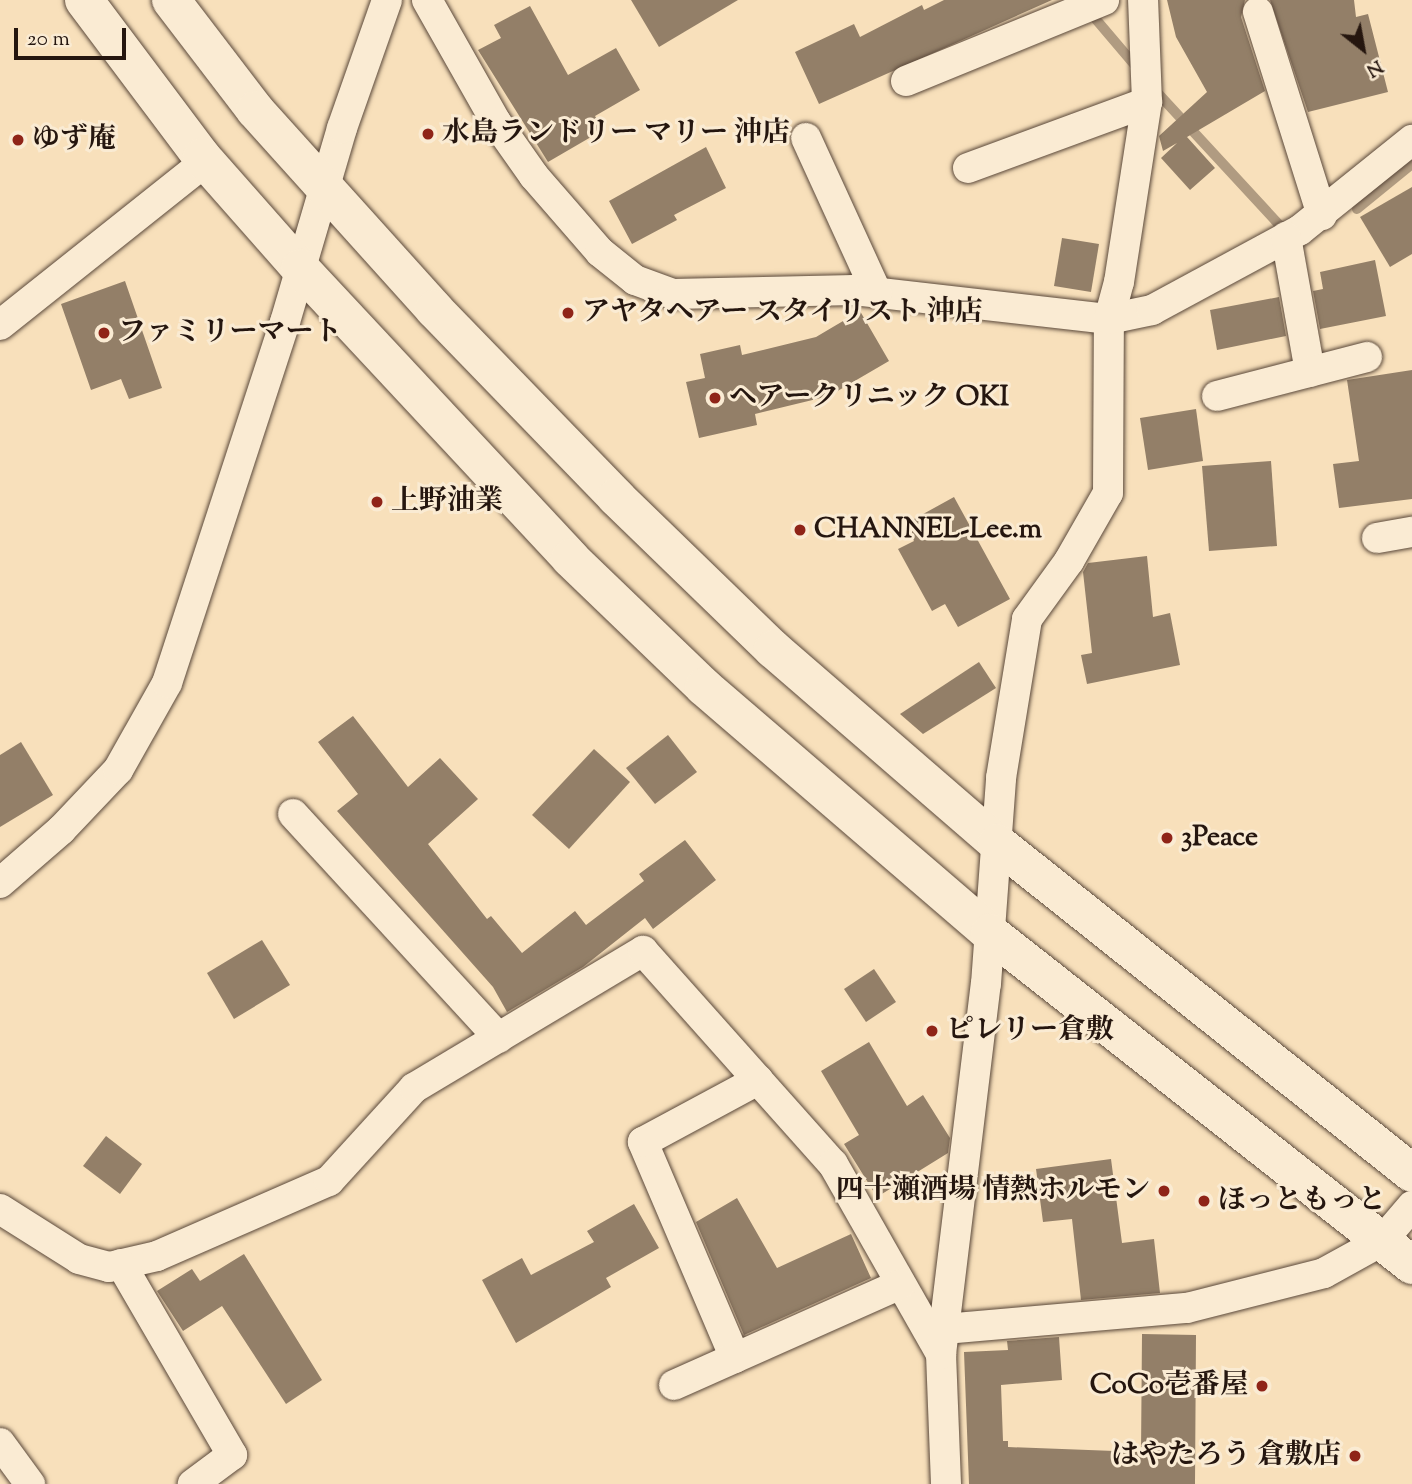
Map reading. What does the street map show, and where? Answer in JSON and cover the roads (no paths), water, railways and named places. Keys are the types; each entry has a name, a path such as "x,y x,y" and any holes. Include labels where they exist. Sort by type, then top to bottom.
{"street":[{"path":"84,0 206,161 300,268 570,558 704,687 990,933 1412,1265"},
{"path":"171,0 256,110 323,188 616,498 773,649 997,843 1412,1173"},
{"path":"0,883 61,830 118,770 167,683 300,268 323,188 387,0"},
{"path":"427,0 496,122 534,176 600,252 635,279 673,294 877,293 1109,319 1152,310 1286,237 1322,215 1412,140"},
{"path":"946,1484 943,1341 990,933 1001,778 1027,620 1108,493 1109,319 1119,282 1146,87 1143,0"},
{"path":"906,80 1092,5"},
{"path":"1258,12 1322,215"},
{"path":"968,168 1146,87"},
{"path":"806,138 877,293"},
{"path":"0,324 206,161"},
{"path":"1286,237 1310,372"},
{"path":"1217,396 1367,358"},
{"path":"1377,538 1412,532"},
{"path":"293,814 499,1038"},
{"path":"0,1209 79,1259 109,1267 157,1256 329,1181 414,1088 643,951 833,1164 901,1284 943,1341"},
{"path":"735,1358 643,1142 758,1080"},
{"path":"943,1341 1187,1308 1324,1273 1382,1241 1412,1206"},
{"path":"121,1264 232,1455 193,1484"},
{"path":"674,1385 901,1284"},
{"path":"0,1443 30,1484"}],"waterway":[{"path":"1088,10 1139,70"},
{"path":"1153,88 1282,228"},
{"path":"1357,209 1412,164"}],"place":[{"name":"水島ランドリー マリー 沖店","path":"428,134"},
{"name":"ゆず庵","path":"18,140"},
{"name":"アヤタヘアー スタイリスト 沖店","path":"568,313"},
{"name":"ファミリーマート","path":"104,333"},
{"name":"ヘアークリニック OKI","path":"715,398"},
{"name":"上野油業","path":"377,502"},
{"name":"CHANNEL-Lee.m","path":"800,530"},
{"name":"3Peace","path":"1167,838"},
{"name":"ピレリー倉敷","path":"932,1031"},
{"name":"四十瀬酒場 情熱ホルモン","path":"1164,1191"},
{"name":"ほっともっと","path":"1204,1201"},
{"name":"CoCo壱番屋","path":"1262,1386"},
{"name":"はやたろう 倉敷店","path":"1355,1456"}]}
